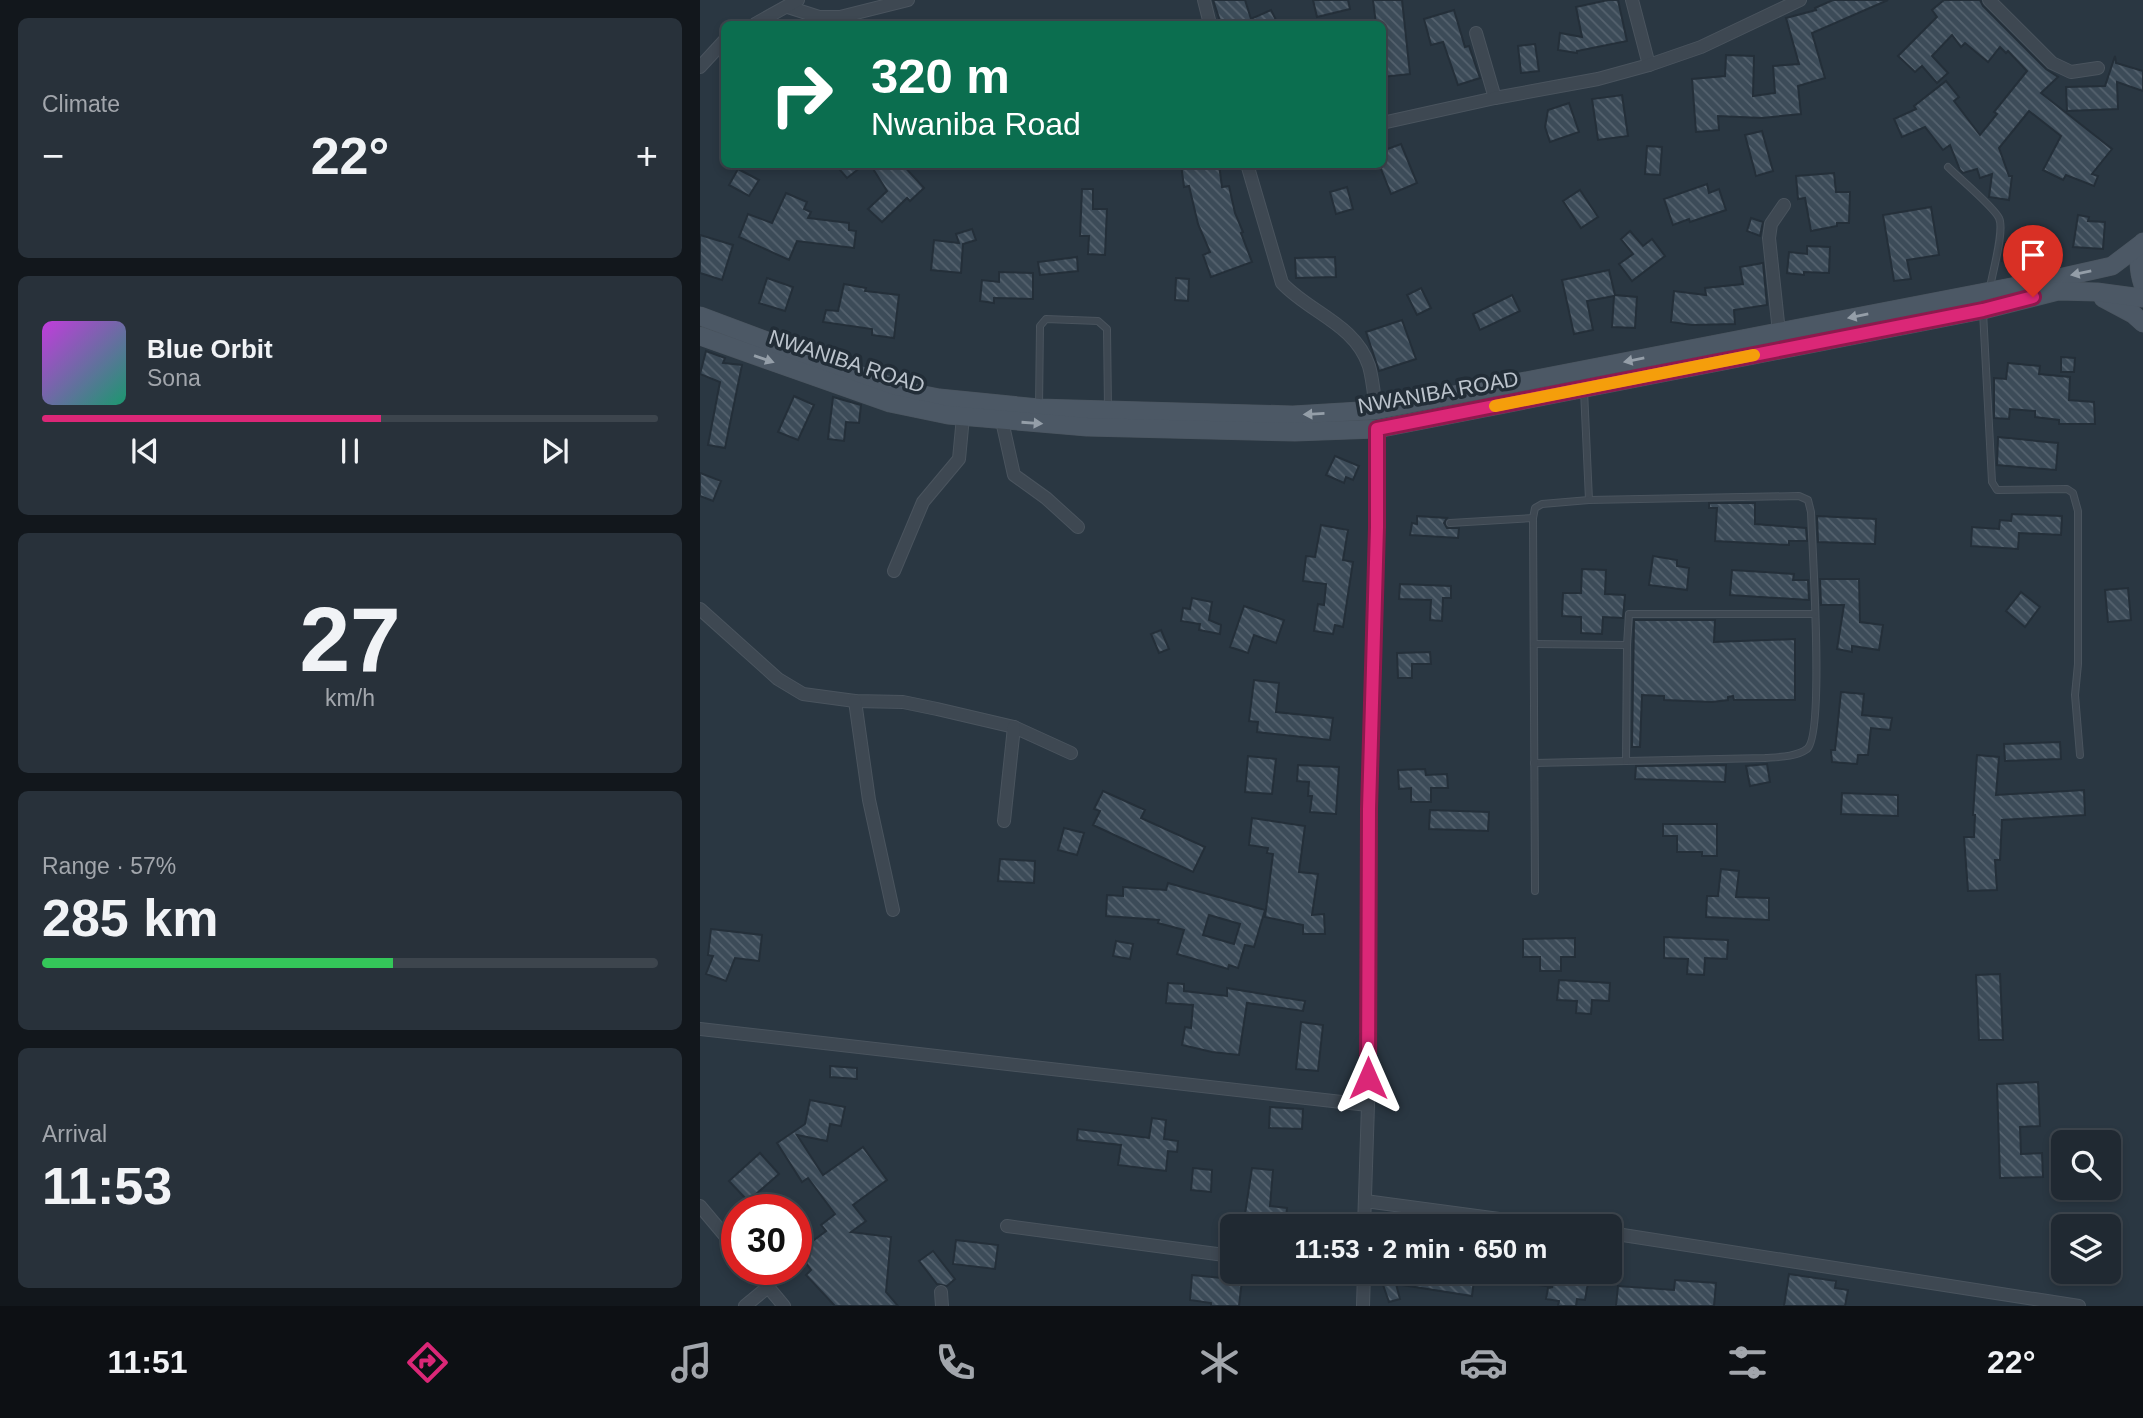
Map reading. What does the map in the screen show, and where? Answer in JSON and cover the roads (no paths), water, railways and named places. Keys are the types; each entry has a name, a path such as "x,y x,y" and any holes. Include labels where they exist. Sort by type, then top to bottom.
{"main road":[{"path":"700,316 909,392 939,398 1039,408 1293,415 1376,410 2112,266 2142,243"},
{"path":"2142,243 2138,259 2143,285"},
{"path":"2058,291 2094,295 2113,301 2143,323"},
{"name":"NWANIBA ROAD","path":"700,336 890,403 963,417 1087,427 1281,432 1377,429 1983,310 2058,291 2097,292 2143,298"}],"street":[{"path":"772,0 819,17 843,21 908,0"},
{"path":"1204,0 1209,21"},
{"path":"1632,0 1649,65"},
{"path":"1386,121 1495,97 1598,79 1649,65 1702,47 1800,0"},
{"path":"1989,0 2052,64 2071,72 2098,68"},
{"path":"761,21 788,7"},
{"path":"1476,33 1495,97"},
{"path":"700,67 721,44"},
{"path":"1248,168 1282,283 1291,293 1349,332 1362,350 1369,368 1376,410"},
{"path":"1779,332 1769,238 1771,224 1784,205"},
{"path":"894,571 923,502 959,459 963,417"},
{"path":"1002,421 1014,475 1046,498 1078,527"},
{"path":"1364,1214 1377,429"},
{"path":"700,609 778,679 803,694 855,701 903,702 1014,727 1071,753"},
{"path":"855,701 869,800 893,910"},
{"path":"1004,821 1014,727"},
{"path":"700,1029 1368,1105"},
{"path":"1365,1201 1462,1214"},
{"path":"700,1206 721,1231"},
{"path":"1007,1226 1220,1254"},
{"path":"1622,1235 2079,1306"},
{"path":"1363,1306 1364,1284"},
{"path":"745,1306 768,1287 784,1306"}],"lane":[{"path":"1948,167 2000,219 2000,234 1989,290"},
{"path":"1983,310 1992,482 1997,490 2067,489 2073,493 2078,512 2078,664 2075,695 2080,755"},
{"path":"1039,408 1040,327 1046,319 1098,321 1107,329 1108,410"},
{"path":"1584,388 1589,500"},
{"path":"1534,763 1765,758 1792,755 1808,748 1814,738 1817,682 1811,512 1808,500 1800,496 1589,500 1542,504 1535,508 1533,518 1534,644 1534,763 1535,891"},
{"path":"1450,523 1533,518"},
{"path":"1626,761 1629,614 1815,614"},
{"path":"1534,644 1627,645"}]}
